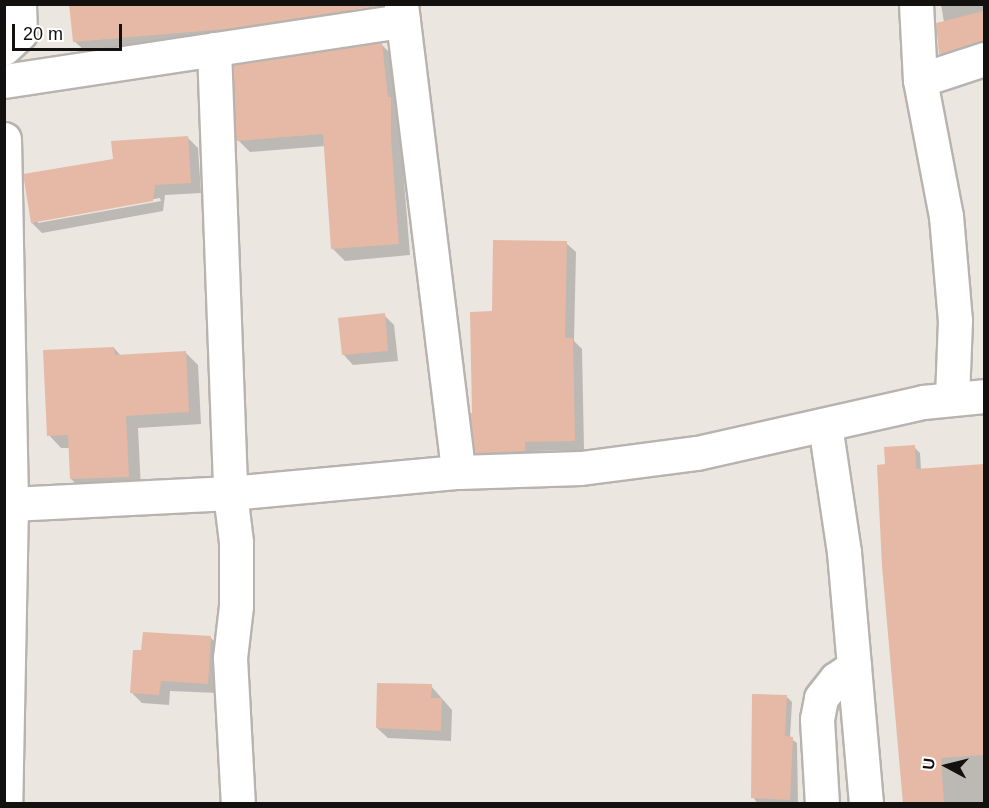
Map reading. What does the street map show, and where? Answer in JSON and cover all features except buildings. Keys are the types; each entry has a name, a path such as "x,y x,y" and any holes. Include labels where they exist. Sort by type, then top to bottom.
{"street":[{"path":"4,48 20,33 19,4"},
{"path":"916,4 920,80 946,216 955,320 952,399"},
{"path":"4,81 214,49 402,13 458,472"},
{"path":"214,49 230,493 236,542 236,606 230,658 238,804"},
{"path":"920,80 984,59"},
{"path":"4,139 11,504 5,804"},
{"path":"11,504 230,493 458,472 580,468 697,453 923,402 984,396"},
{"path":"825,425 844,552 866,804"},
{"path":"822,804 817,719 821,698 836,679 854,667"}]}
